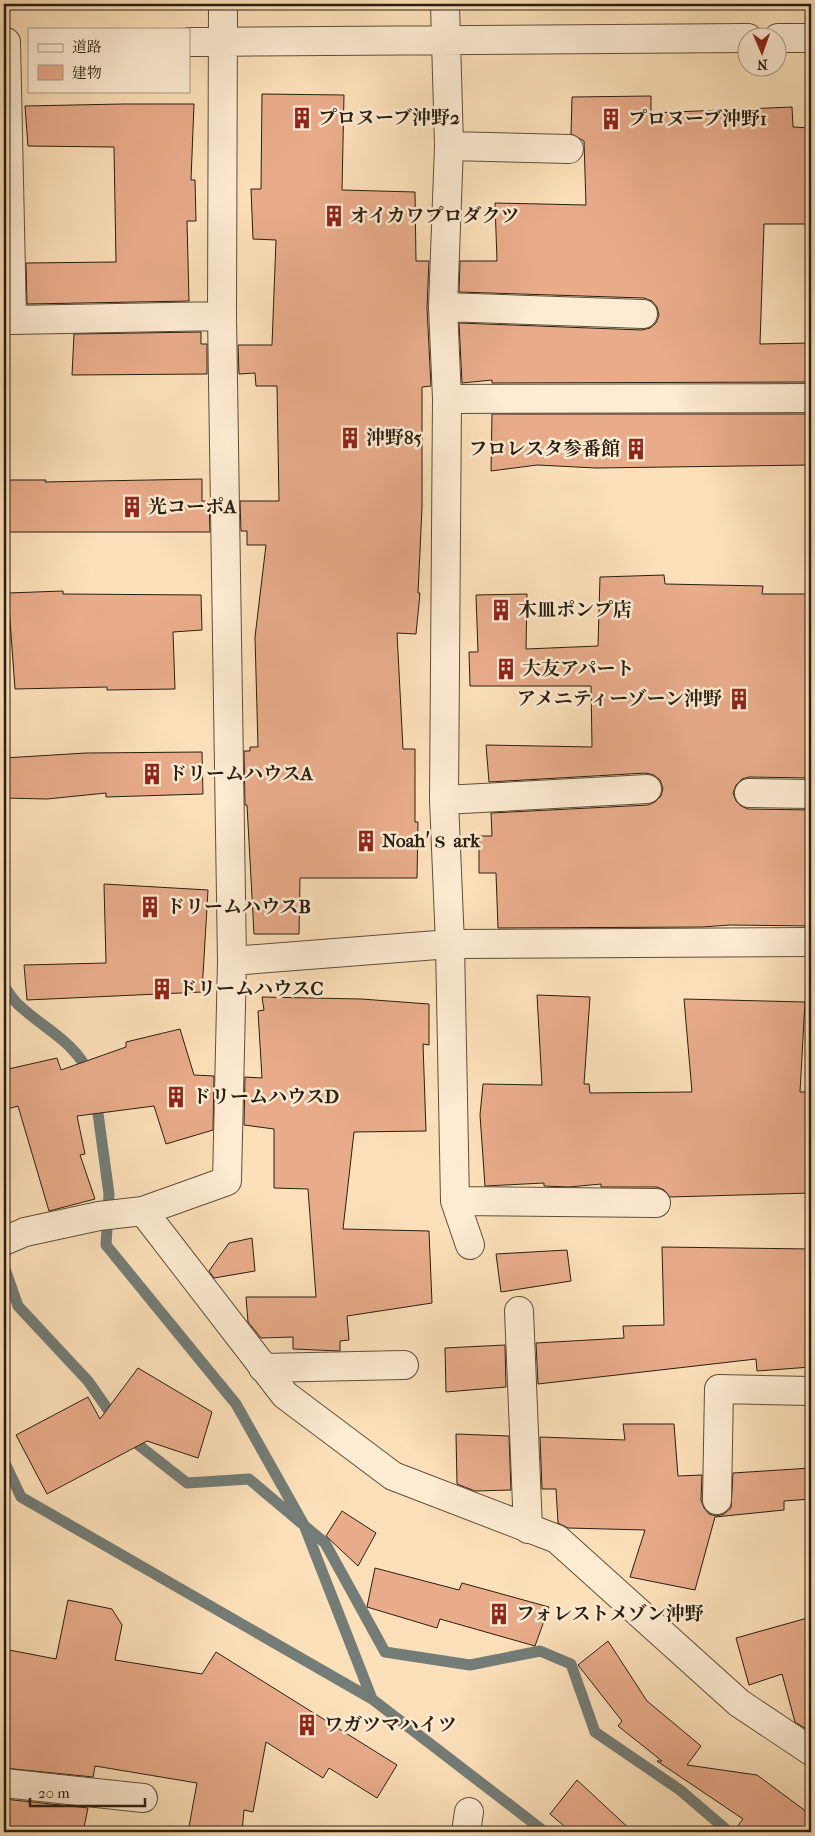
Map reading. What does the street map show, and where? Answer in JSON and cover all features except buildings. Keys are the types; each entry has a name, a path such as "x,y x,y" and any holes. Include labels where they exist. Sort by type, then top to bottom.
{"street":[{"path":"14,1236 122,1213 227,1181 232,961 222,316 223,4"},
{"path":"445,4 449,146 443,307 447,399 444,800 450,944 455,1201 470,1245"},
{"path":"190,42 738,38"},
{"path":"788,38 811,38"},
{"path":"13,42 12,320 222,316"},
{"path":"449,146 569,149"},
{"path":"443,307 643,314"},
{"path":"447,399 811,398"},
{"path":"444,800 647,789"},
{"path":"749,793 811,794"},
{"path":"232,961 450,944 811,942"},
{"path":"455,1201 656,1203"},
{"path":"122,1213 263,1368 284,1396 393,1476 557,1539 739,1703 811,1751"},
{"path":"519,1311 528,1529"},
{"path":"263,1368 404,1365"},
{"path":"717,1500 719,1388 811,1391"},
{"path":"4,1783 143,1798"}],"waterway":[{"path":"4,986 18,1005 68,1045 83,1063 89,1074"},
{"path":"96,1099 109,1194 106,1245 236,1404 304,1525 372,1699"},
{"path":"4,1266 18,1306 88,1381 116,1421"},
{"path":"127,1436 187,1483 249,1479 325,1543 385,1652 470,1665 540,1651 571,1664 595,1732 680,1790 729,1832"},
{"path":"4,1461 21,1497 372,1699 545,1832"}],"place":[{"name":"プロヌーブ沖野2","path":"302,118"},
{"name":"プロヌーブ沖野1","path":"611,119"},
{"name":"オイカワプロダクツ","path":"334,216"},
{"name":"沖野85","path":"350,438"},
{"name":"フロレスタ参番館","path":"636,449"},
{"name":"光コーポA","path":"132,507"},
{"name":"木皿ポンプ店","path":"501,610"},
{"name":"大友アパート","path":"506,669"},
{"name":"アメニティーゾーン沖野","path":"739,699"},
{"name":"ドリームハウスA","path":"152,774"},
{"name":"Noah′ｓ ark","path":"366,841"},
{"name":"ドリームハウスB","path":"150,907"},
{"name":"ドリームハウスC","path":"162,989"},
{"name":"ドリームハウスD","path":"176,1097"},
{"name":"フォレストメゾン沖野","path":"499,1614"},
{"name":"ワガツマハイツ","path":"307,1725"}]}
